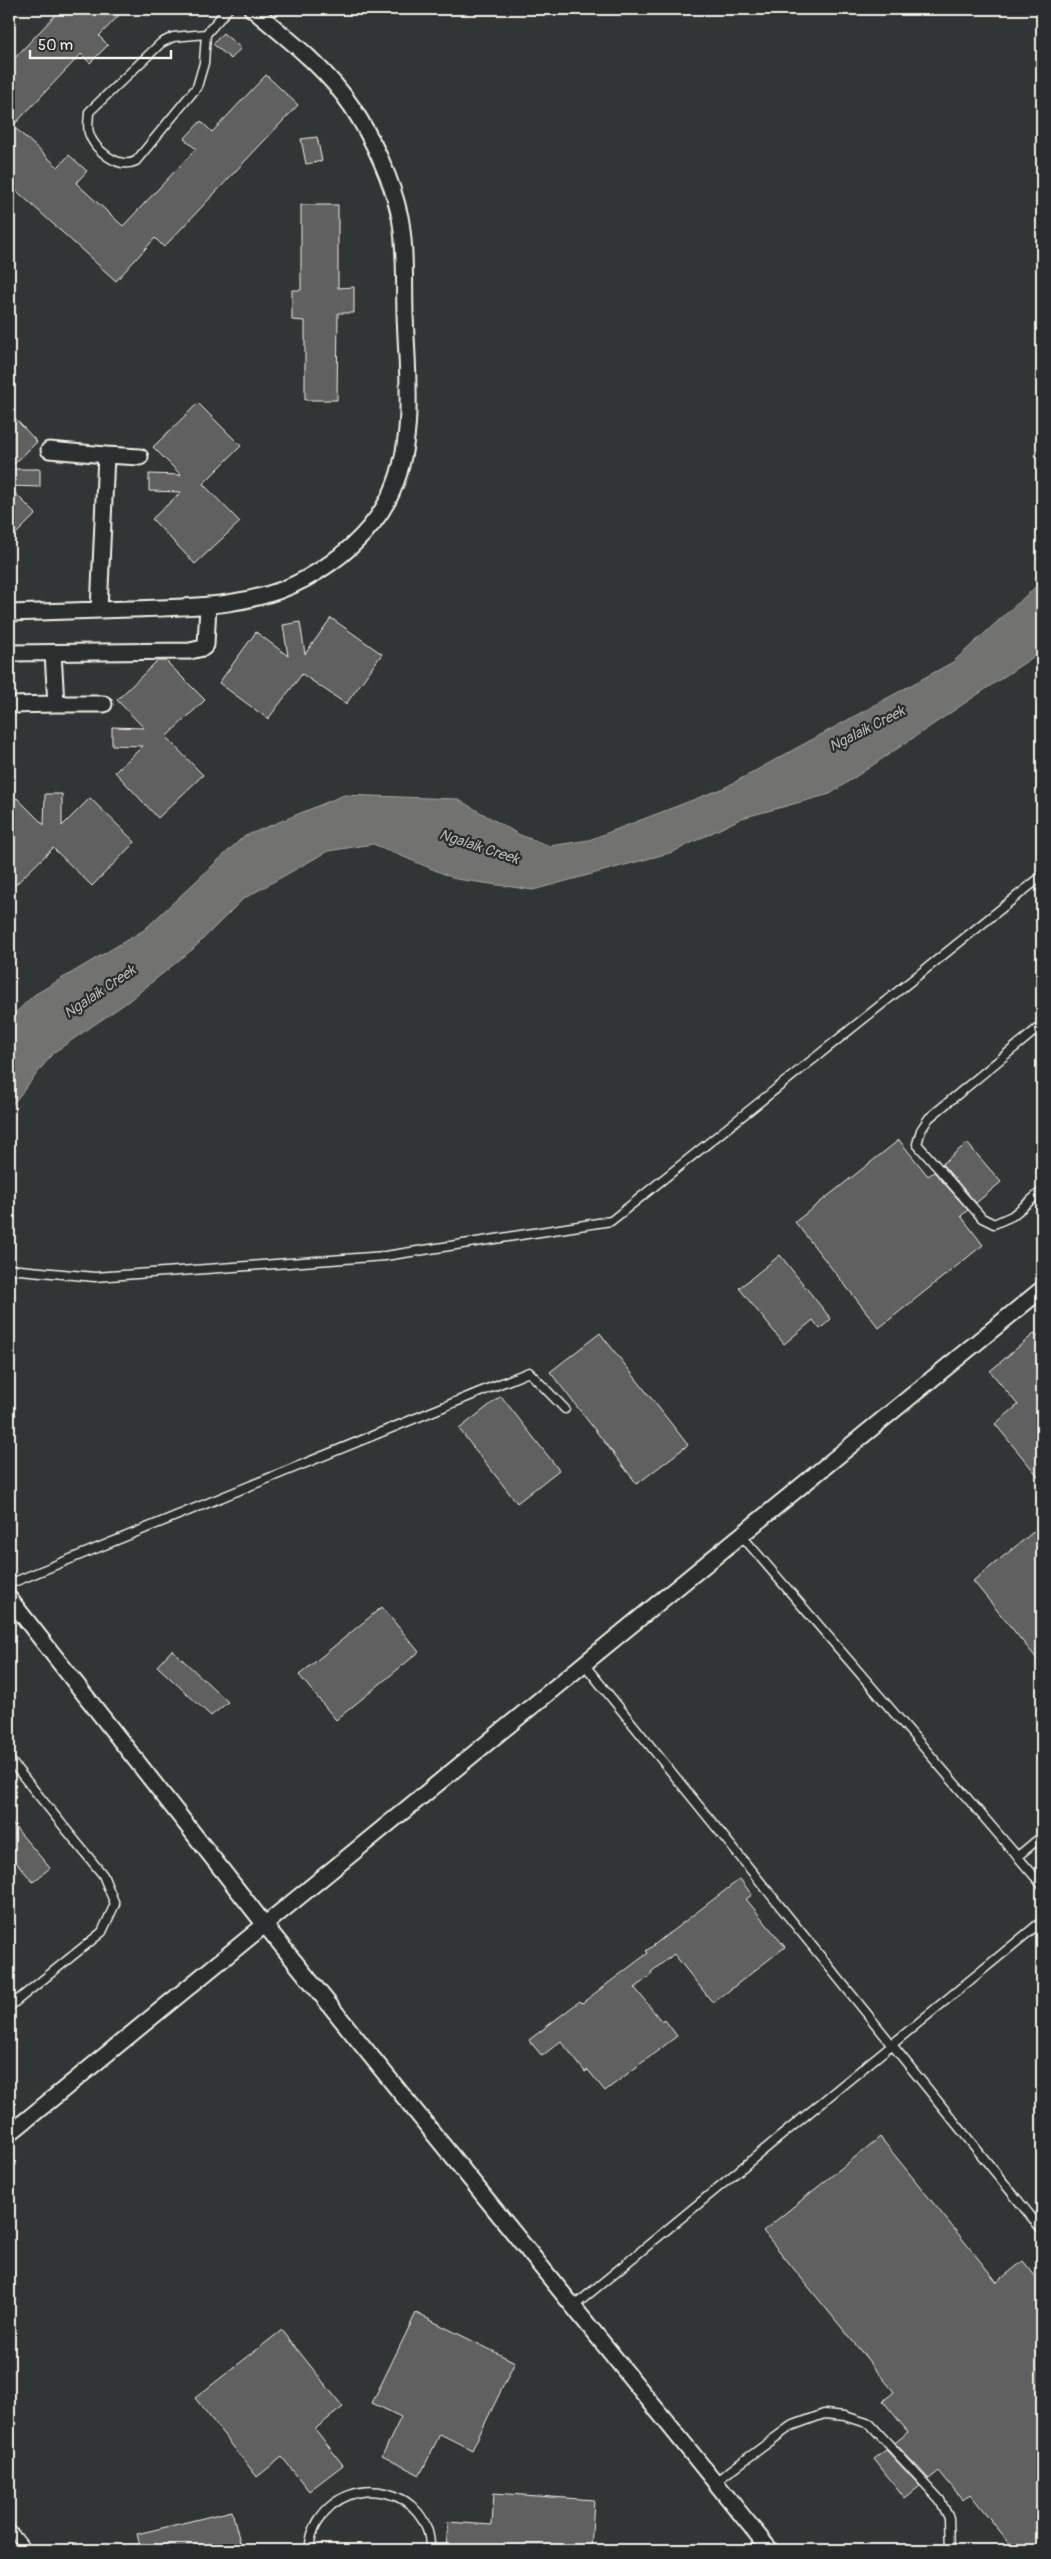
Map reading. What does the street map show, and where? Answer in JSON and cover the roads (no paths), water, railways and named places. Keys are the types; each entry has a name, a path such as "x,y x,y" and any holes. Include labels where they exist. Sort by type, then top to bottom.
{"street":[{"path":"9,613 208,605 274,593 304,579 332,562 367,532 391,490 400,464 408,414 404,262 400,218 390,183 352,106 307,55 252,9"},
{"path":"49,450 140,457"},
{"path":"99,610 106,455"},
{"path":"9,654 190,651 203,648 206,645 208,605"},
{"path":"54,653 56,704"},
{"path":"9,704 104,704"},
{"path":"9,2134 1042,1288"},
{"path":"9,1598 265,1925 770,2550"}],"lane":[{"path":"206,34 173,37 161,43 89,112 89,132 98,150 121,163 130,164 136,160 197,87 204,63 206,34 228,9"},
{"path":"9,1269 95,1277 385,1256 611,1221 1042,876"},
{"path":"1042,1035 1037,1029 929,1118 921,1130 917,1144 982,1218 994,1224 1012,1216 1042,1191"},
{"path":"9,1584 529,1372 565,1409"},
{"path":"741,1535 1042,1885"},
{"path":"584,1664 1042,2230"},
{"path":"9,1759 104,1875 115,1904 102,1932 9,2006"},
{"path":"1018,1856 1042,1836"},
{"path":"573,2307 1042,1920"},
{"path":"715,2482 791,2426 824,2414 845,2416 870,2424 940,2500 949,2518 950,2550"},
{"path":"310,2550 314,2526 325,2510 340,2498 359,2491 378,2490 397,2496 413,2508 425,2524 430,2550"},
{"path":"9,2527 27,2550"}],"water":[{"name":"Ngalaik Creek","path":"1042,581 1042,651 830,794 742,818 673,852 533,890 456,879 373,844 328,851 243,899 193,949 126,1003 53,1053 9,1109 9,1019 34,995 144,930 243,837 344,795 457,799 520,835 550,846 589,840 724,788 953,662"}]}
